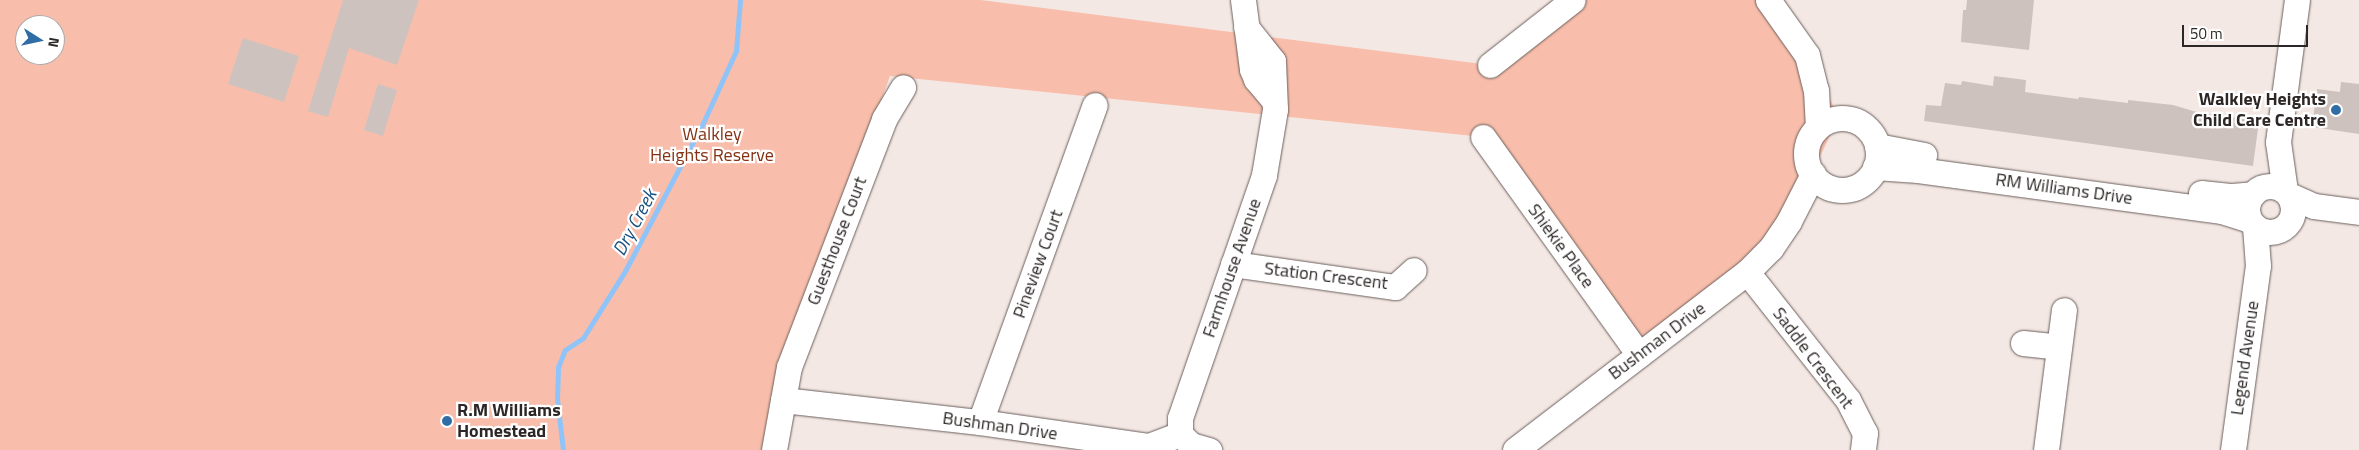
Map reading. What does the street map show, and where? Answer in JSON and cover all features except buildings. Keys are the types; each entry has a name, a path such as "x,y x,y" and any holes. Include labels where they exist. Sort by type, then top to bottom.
{"street":[{"name":"Farmhouse Avenue","path":"1180,434 1180,418 1264,174 1275,108 1273,99 1255,76 1243,0"},
{"path":"1490,65 1573,0"},
{"path":"1768,0 1807,55 1826,86 1829,122"},
{"path":"2272,192 2298,0"},
{"name":"Guesthouse Court","path":"774,450 788,367 884,119 903,87"},
{"name":"Pineview Court","path":"980,422 1095,105"},
{"path":"1848,118 1866,126 1876,156 1868,179 1854,188 1822,181 1808,167 1807,147 1829,122 1848,118"},
{"name":"Shiekie Place","path":"1483,136 1639,355"},
{"name":"RM Williams Drive","path":"1876,156 2232,196 2272,192 2314,206 2359,212"},
{"name":"RM Williams Drive","path":"1876,156 1918,170 2222,211 2268,225 2359,228"},
{"name":"Bushman Drive","path":"1515,450 1747,272 1771,248 1789,221 1822,181"},
{"path":"2272,192 2294,208 2268,225 2247,205 2272,192"},
{"name":"Legend Avenue","path":"2233,450 2258,266 2268,225"},
{"name":"Station Crescent","path":"1233,264 1394,287 1414,270"},
{"name":"Saddle Crescent","path":"1747,272 1848,400 1866,433 1863,450"},
{"path":"2046,450 2064,310"},
{"path":"2024,344 2059,347"},
{"name":"Bushman Drive","path":"783,400 980,422 1149,446 1180,434"},
{"path":"1180,434 1192,445 1209,450"}],"green space":[{"name":"Walkley Heights Reserve","path":"0,0 981,0 1490,65 1567,0 1765,0 1807,55 1839,117 1789,221 1639,355 1483,137 890,76 783,370 770,450 0,450"}],"waterway":[{"name":"Dry Creek","path":"563,450 557,399 558,367 565,350 583,338 625,271 703,123 736,51 740,0"}],"place":[{"name":"Walkley Heights Child Care Centre","path":"2336,110"},
{"name":"R.M Williams Homestead","path":"447,421"}]}
